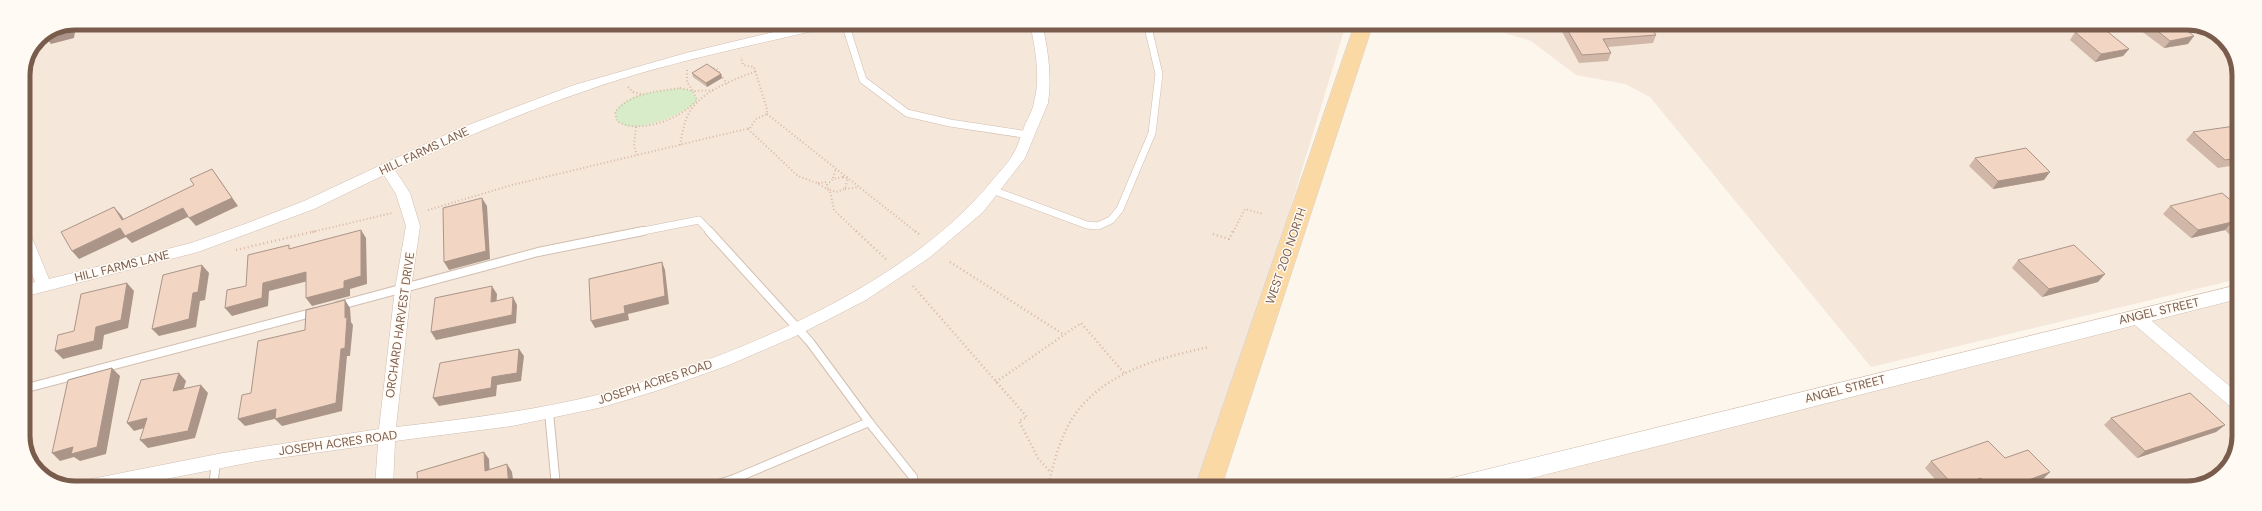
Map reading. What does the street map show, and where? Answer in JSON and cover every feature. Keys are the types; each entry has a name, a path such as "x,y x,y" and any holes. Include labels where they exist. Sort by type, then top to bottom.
{"main road":[{"name":"WEST 200 NORTH","path":"1210,481 1362,30"}],"street":[{"name":"HILL FARMS LANE","path":"30,289 193,248 309,205 463,132 579,88 686,57 800,30"},
{"name":"JOSEPH ACRES ROAD","path":"120,481 288,449 443,429 549,412 604,400 709,366 799,328 857,297 912,264 958,229 995,191 1015,163 1029,135 1040,104 1043,73 1041,46 1038,30"},
{"name":"ORCHARD HARVEST DRIVE","path":"384,481 385,436 403,289 414,226 403,193 387,169"},
{"path":"30,250 44,285"},
{"name":"ANGEL STREET","path":"1480,481 2135,316 2232,293"},
{"path":"2135,316 2232,398"}],"lane":[{"path":"847,30 862,80 907,113 950,123 1029,135"},
{"path":"995,191 1087,225 1098,226 1111,220 1120,209 1141,164 1152,133 1159,74 1148,30"},
{"path":"30,387 538,252 699,220 799,328 850,392 869,422 913,477"},
{"path":"549,412 555,481"},
{"path":"728,481 869,422"},
{"path":"214,481 216,462"}],"path":[{"path":"740,57 743,64 754,67 756,71 767,114 921,236"},
{"path":"704,65 717,69 727,84"},
{"path":"680,145 683,126 697,100 687,82 686,69"},
{"path":"717,89 693,91 680,88 641,95 621,102 615,112 617,121 625,126 636,127 682,113 717,89 756,71"},
{"path":"680,88 687,82"},
{"path":"628,87 633,92 641,95"},
{"path":"428,210 512,185 750,128 756,119 767,114"},
{"path":"636,127 634,146 637,155"},
{"path":"748,128 798,176 817,183 830,191 836,192 860,187"},
{"path":"833,179 836,168"},
{"path":"817,183 828,182 833,179 848,178"},
{"path":"845,189 848,178"},
{"path":"828,182 826,187 830,191 834,210 887,260"},
{"path":"833,200 836,192"},
{"path":"1213,234 1229,239 1245,209 1263,214"},
{"path":"233,251 393,213"},
{"path":"950,262 1063,334"},
{"path":"913,286 1027,417 1019,421 1038,458 1051,473"},
{"path":"996,382 1080,323 1125,374"},
{"path":"1049,481 1066,434 1080,408 1110,381 1170,355 1209,347"}],"shaded area":[{"path":"75,30 1344,30 1208,481 75,481 61,479 48,472 41,466 33,453 30,439 30,75 33,58 38,50 43,43 58,33"},
{"path":"1495,30 2187,30 2201,32 2221,45 2229,58 2232,72 2232,280 1871,367 1650,97 1625,84 1576,75 1531,41"},
{"path":"2232,293 2231,445 2229,453 2217,470 2201,479 2193,481 1480,481"}],"green space":[{"path":"680,88 693,91 697,100 693,105 678,114 659,122 635,127 623,125 617,121 615,112 628,100 644,94"}],"building":[{"path":"1567,30 1653,30 1656,35 1603,39 1611,53 1582,55"},
{"path":"2105,30 2129,49 2101,54 2075,32"},
{"path":"2156,30 2186,30 2194,36 2170,41"},
{"path":"707,64 721,74 706,83 692,73"},
{"path":"2232,126 2232,159 2225,160 2193,132"},
{"path":"2026,148 2050,172 1998,181 1975,158"},
{"path":"212,169 232,198 189,218 183,208 125,236 120,228 72,251 61,232 114,207 122,220 194,185 190,179"},
{"path":"2222,193 2232,201 2232,222 2198,230 2170,206"},
{"path":"482,198 486,251 444,262 443,208"},
{"path":"361,230 361,276 344,281 344,288 306,298 306,272 263,283 262,298 225,308 227,290 246,286 248,255 289,245 289,249"},
{"path":"2074,245 2105,274 2049,289 2018,260"},
{"path":"662,262 665,296 624,306 625,313 591,321 589,279"},
{"path":"202,265 198,292 193,293 189,319 152,329 163,275"},
{"path":"127,283 121,320 96,327 94,341 55,351 58,335 74,331 81,294"},
{"path":"492,286 491,302 513,297 512,315 431,332 435,298"},
{"path":"345,300 345,318 347,317 345,348 341,349 336,403 275,419 276,409 238,419 242,395 251,393 258,341 305,330 306,310"},
{"path":"519,349 517,373 492,377 491,388 433,398 440,363"},
{"path":"112,368 97,447 71,454 73,447 52,453 68,380"},
{"path":"179,373 173,391 201,385 188,431 140,440 147,418 127,423 141,380"},
{"path":"2190,393 2225,425 2145,451 2111,418"},
{"path":"1988,441 2005,458 2028,450 2050,472 2026,481 1984,481 1981,478 1972,481 1949,481 1931,461"},
{"path":"484,452 485,471 507,464 508,481 418,481 417,472"}]}
